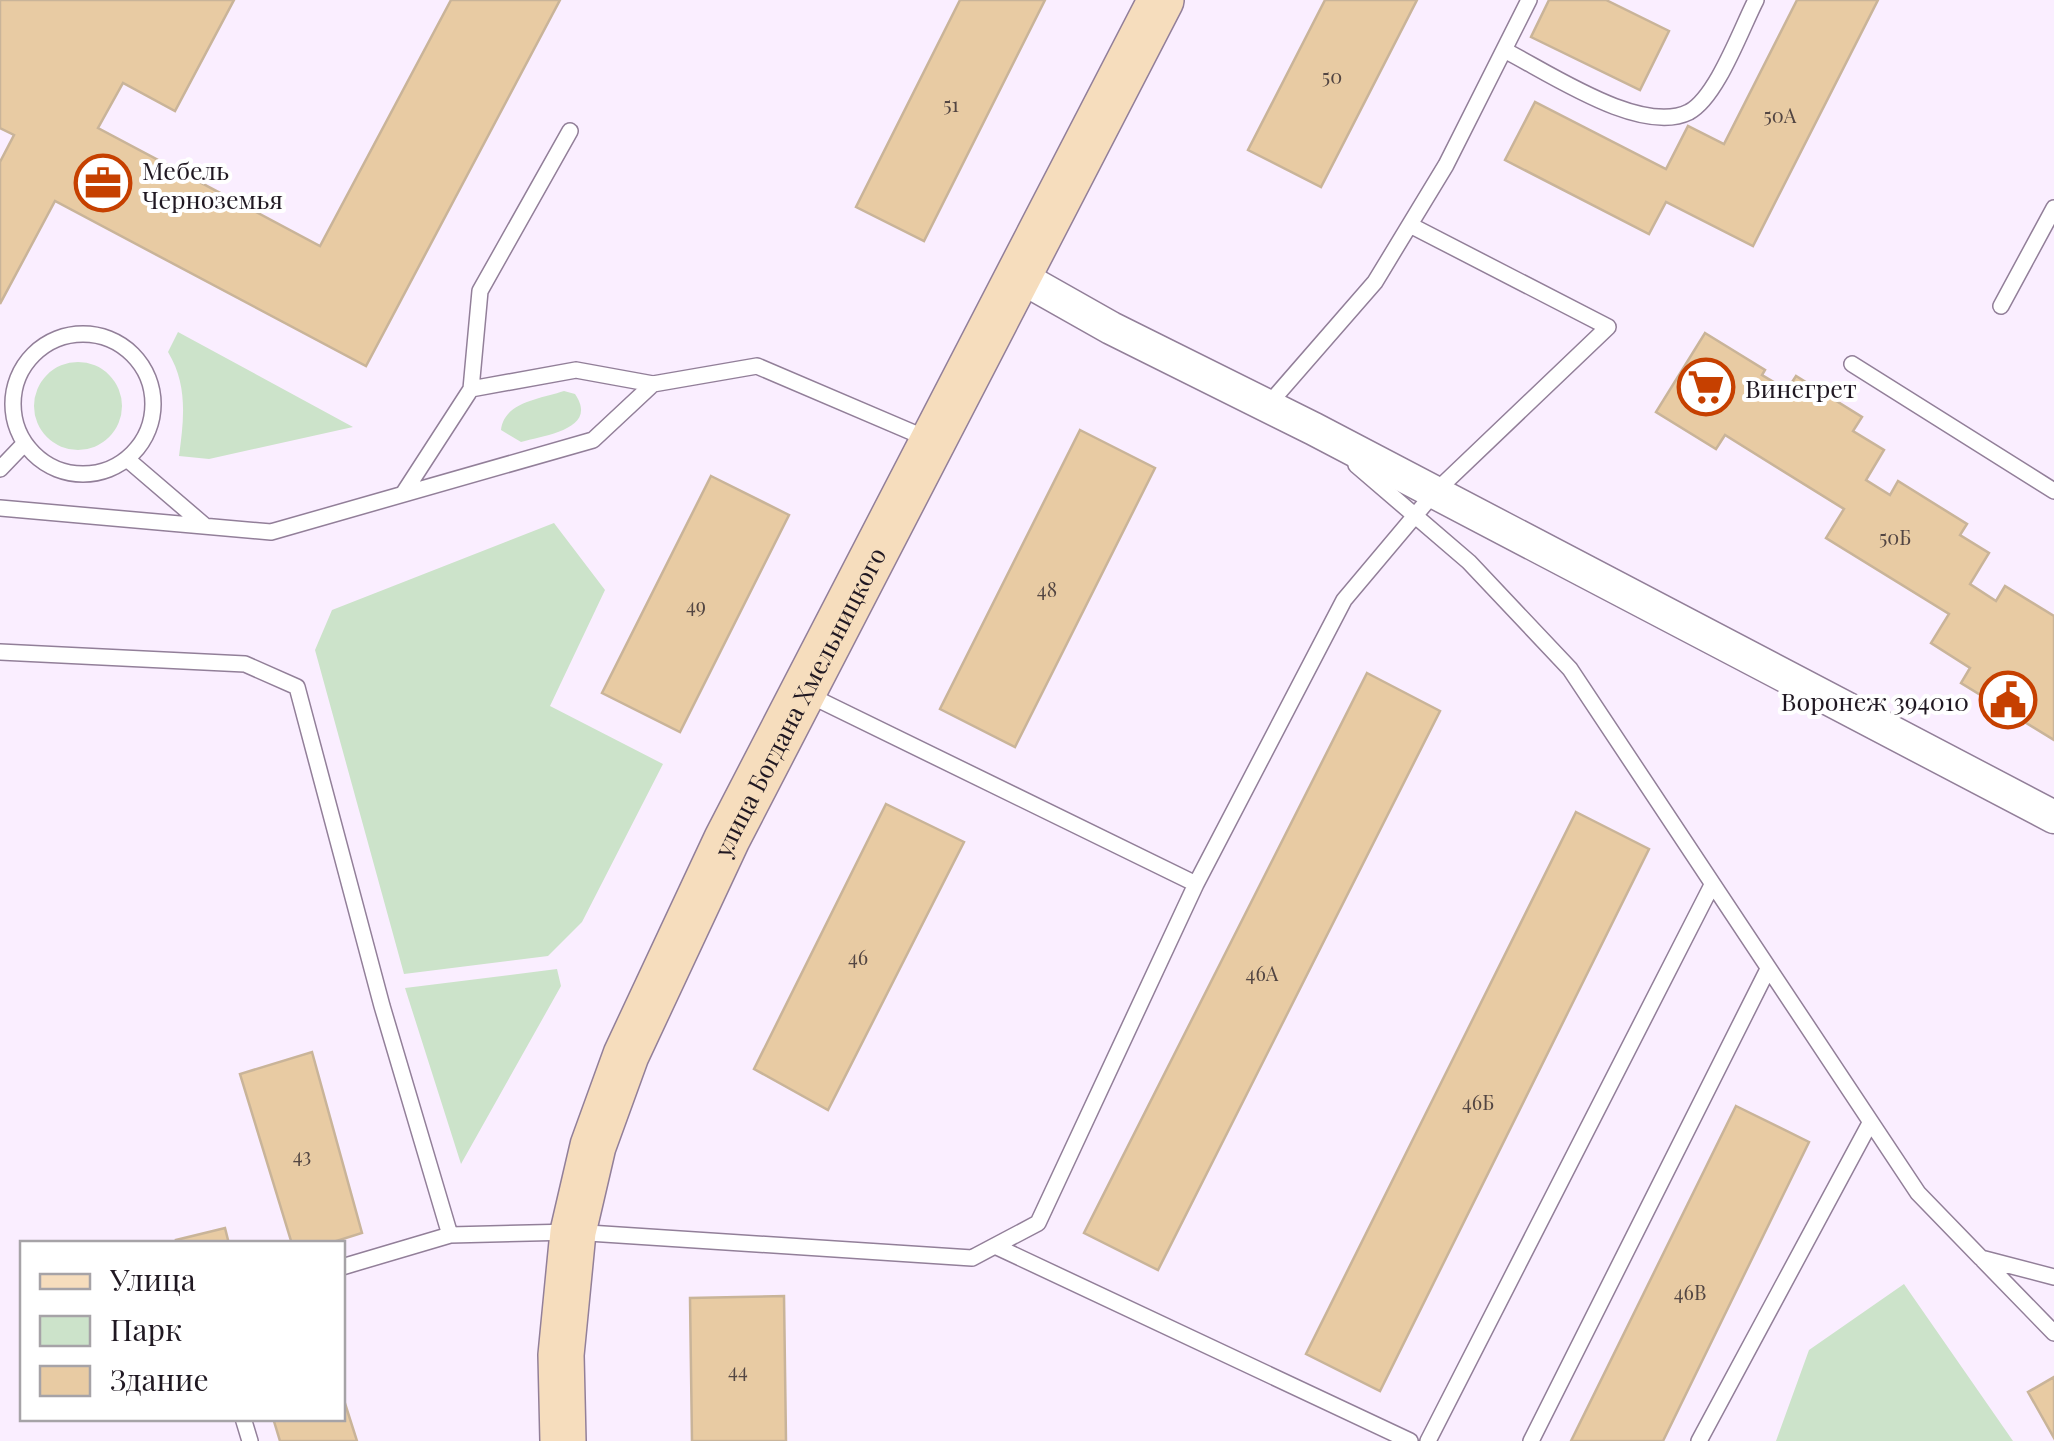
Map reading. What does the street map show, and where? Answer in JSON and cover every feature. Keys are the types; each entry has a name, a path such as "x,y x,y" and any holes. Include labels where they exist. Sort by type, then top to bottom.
{"main road":[{"name":"улица Богдана Хмельницкого","path":"563,1441 561,1356 573,1232 594,1146 626,1055 680,932 1161,0"}],"street":[{"path":"1019,276 1110,328 1314,429 1425,504 2054,816"}],"lane":[{"path":"1267,406 1375,282 1410,225 1529,0"},
{"path":"1504,50 1648,119 1689,112 1712,88 1756,0"},
{"path":"403,494 471,389 480,291 570,131"},
{"path":"2001,306 2054,208"},
{"path":"345,1266 450,1235 573,1232 972,1258 1038,1223 1196,884 1344,600 1425,504 1608,327 1410,225"},
{"path":"72,333 96,334 118,342 136,357 151,387 152,421 143,442 128,459 108,470 74,473 42,461 24,444 14,422 12,399 24,365 50,341 72,333"},
{"path":"1852,364 2054,491"},
{"path":"471,389 576,370 653,384 757,366 934,442"},
{"path":"0,508 271,532 593,440 653,384"},
{"path":"0,470 24,444"},
{"path":"128,459 204,526"},
{"path":"1425,504 1469,562 1570,669 1869,1126 1918,1193 2054,1333"},
{"path":"0,652 245,664 297,687 382,1006 450,1235"},
{"path":"802,692 1196,884"},
{"path":"1428,1441 1712,886"},
{"path":"1531,1441 1767,971"},
{"path":"1699,1441 1869,1126"},
{"path":"995,1246 1410,1441"},
{"path":"1981,1258 2054,1277"}],"green space":[{"path":"178,332 353,427 209,459 179,456 182,390 168,352"},
{"path":"78,362 103,369 115,381 122,406 115,431 103,443 78,450 53,443 41,431 34,406 41,381 53,369"},
{"path":"564,391 575,394 581,406 575,423 521,442 501,430 516,407"},
{"path":"554,523 605,590 550,706 663,764 582,922 548,956 404,974 315,650 332,610"},
{"path":"557,969 561,986 461,1164 405,988"},
{"path":"1904,1284 2013,1441 1776,1441 1809,1350"}],"building":[{"path":"0,0 234,0 175,111 123,83 98,128 320,246 451,0 560,0 366,366 55,201 0,304 0,162 14,135 0,128"},
{"path":"960,0 1045,0 924,241 856,207"},
{"path":"1325,0 1417,0 1321,187 1248,150"},
{"path":"1549,0 1606,0 1669,31 1640,90 1531,37"},
{"path":"1797,0 1878,0 1753,246 1666,202 1649,234 1505,160 1535,102 1666,169 1688,126 1724,144"},
{"path":"1705,333 1765,370 1762,375 1787,390 1796,376 1862,417 1853,431 1884,450 1866,480 1890,495 1898,481 1967,524 1960,535 1989,553 1970,584 1996,601 2005,586 2054,616 2054,740 1961,683 1970,668 1931,643 1949,614 1826,538 1844,509 1725,435 1716,449 1656,412"},
{"path":"1080,430 1155,468 1015,747 940,709"},
{"path":"711,476 789,515 680,732 602,693"},
{"path":"1367,673 1440,711 1158,1270 1084,1233"},
{"path":"886,804 964,842 828,1110 754,1069"},
{"path":"1576,812 1649,849 1380,1391 1306,1354"},
{"path":"312,1052 362,1233 337,1241 291,1241 240,1074"},
{"path":"1736,1106 1809,1142 1663,1441 1571,1441"},
{"path":"225,1228 228,1241 176,1241"},
{"path":"784,1296 786,1441 692,1441 690,1298"},
{"path":"2054,1377 2054,1438 2028,1392"},
{"path":"345,1403 357,1441 280,1441 274,1421 345,1421"}],"place":[{"name":"Мебель Черноземья","path":"103,183"},
{"name":"Винегрет","path":"1706,387"},
{"name":"Воронеж 394010","path":"2008,700"}]}
